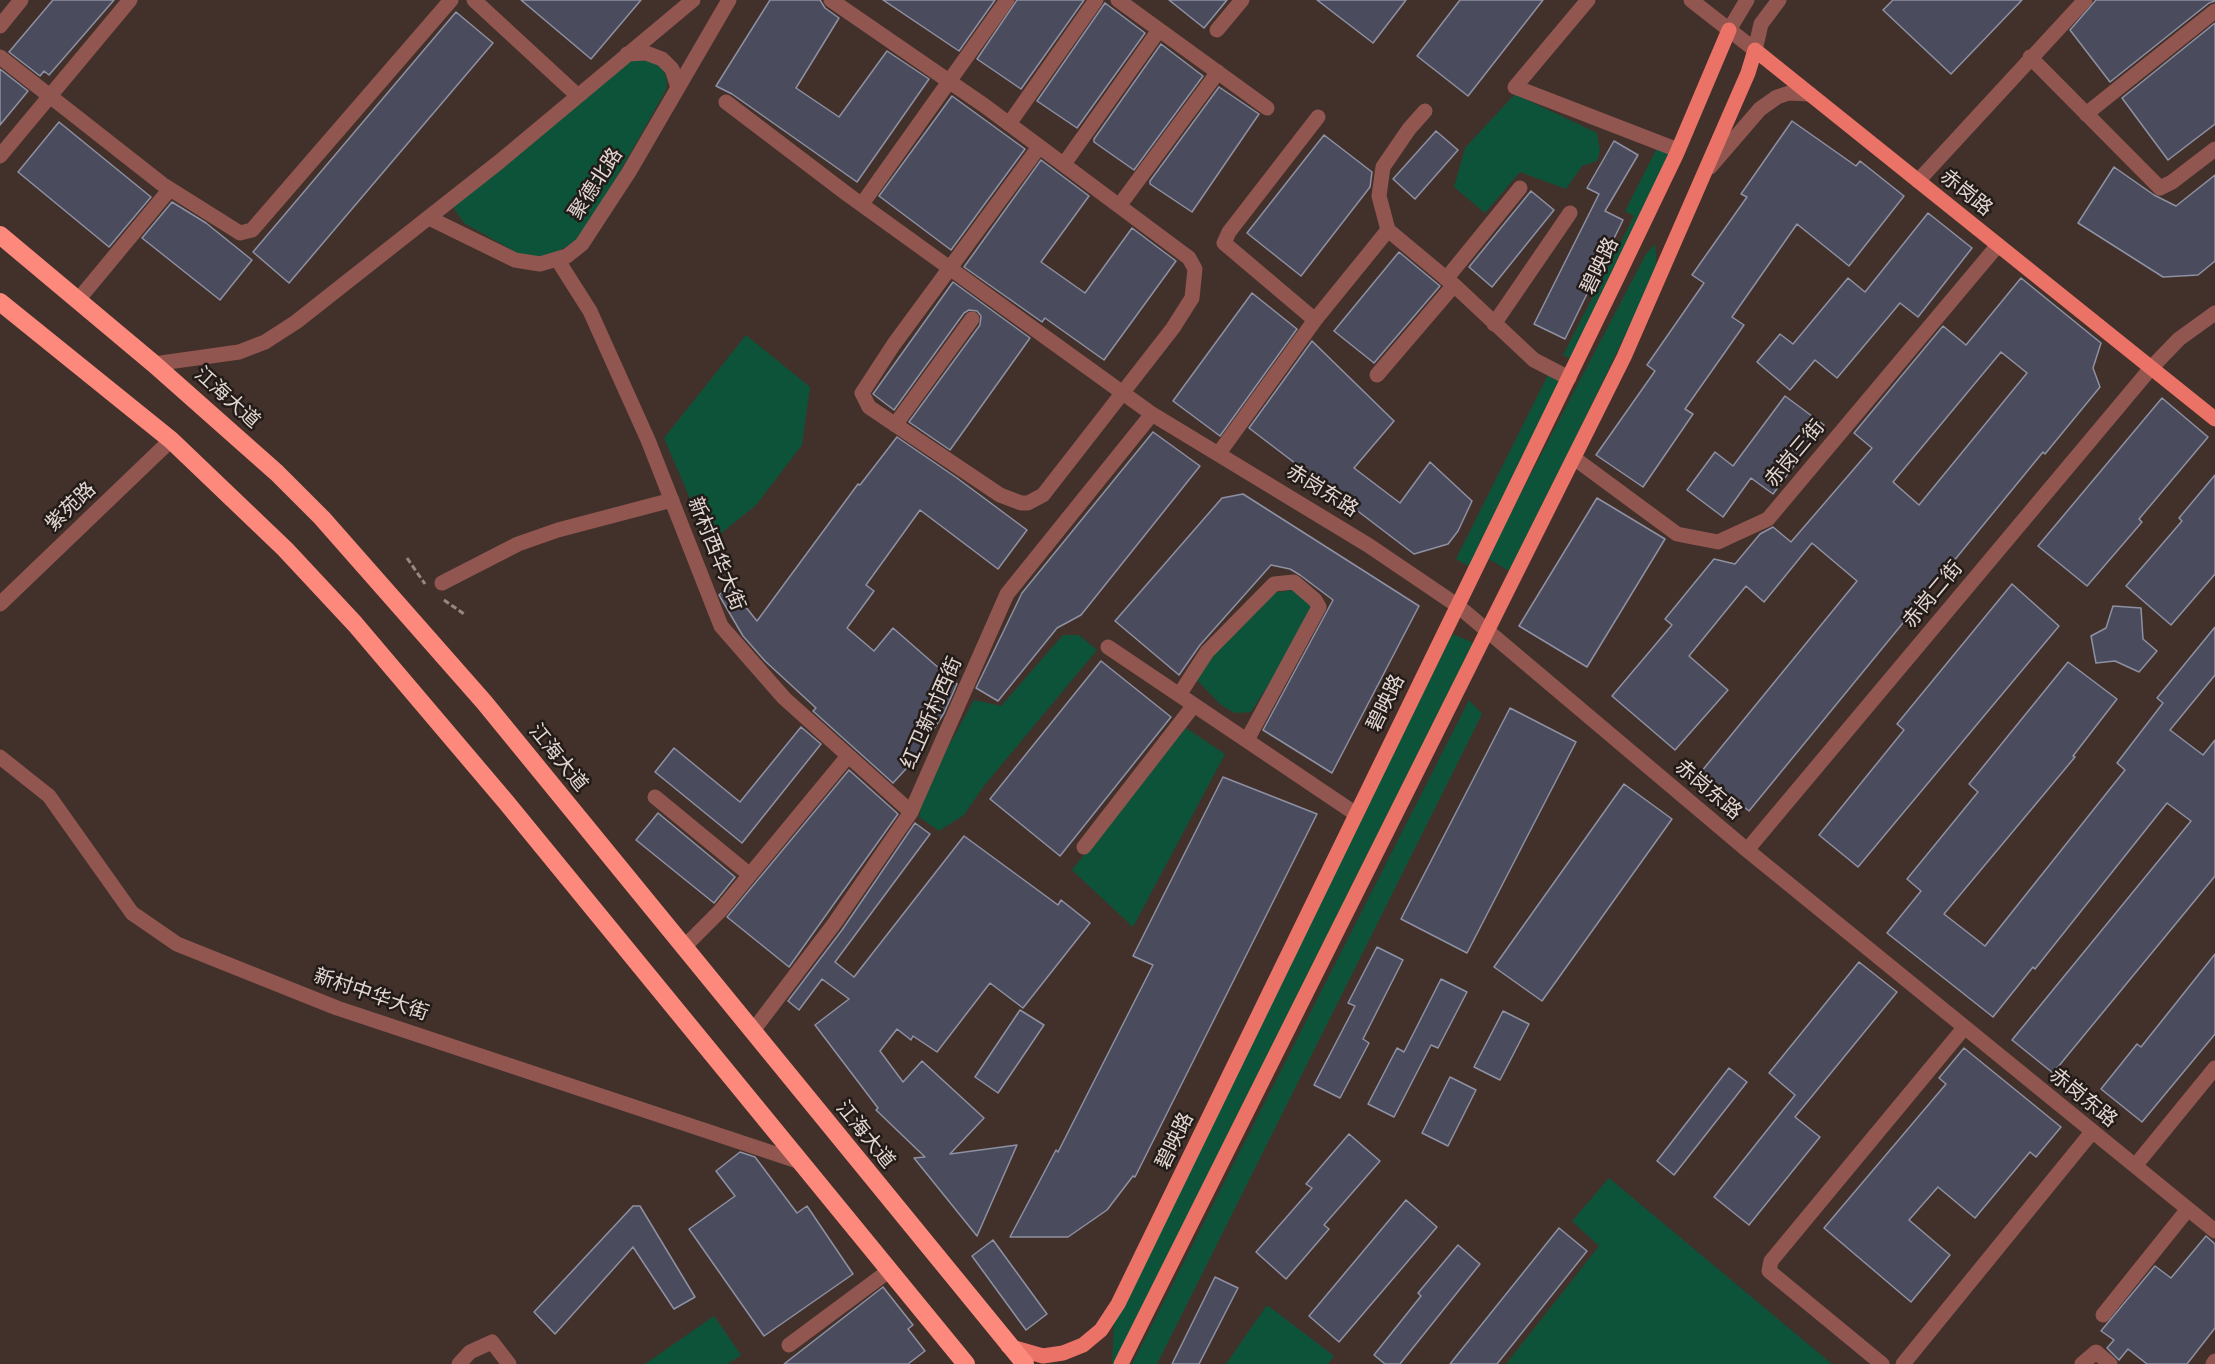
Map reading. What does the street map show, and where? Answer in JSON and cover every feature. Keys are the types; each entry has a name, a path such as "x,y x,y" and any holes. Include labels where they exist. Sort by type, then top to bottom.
{"highway":[{"name":"江海大道","path":"0,235 154,364 277,473 322,518 484,702 1024,1364"},
{"path":"0,302 171,440 285,549 355,624 506,802 966,1364"}],"main road":[{"name":"碧映路","path":"1008,1346 1043,1356 1063,1353 1083,1345 1101,1330 1142,1258 1678,150 1729,30"},
{"name":"赤岗路","path":"1755,50 2215,418"},
{"path":"1121,1364 1574,458 1647,307 1748,73 1755,50"}],"street":[{"path":"0,26 21,0"},
{"path":"0,156 130,0"},
{"path":"0,57 170,189 240,232 252,230 451,0"},
{"path":"474,0 578,96"},
{"path":"488,12 498,0"},
{"path":"154,364 225,355 265,342 296,322 429,218 693,0"},
{"name":"聚德北路","path":"429,218 515,260 540,264 567,256 582,244 593,228 729,0"},
{"path":"862,204 1006,0"},
{"path":"1009,124 1096,0"},
{"path":"1118,0 1267,108"},
{"path":"1217,30 1242,0"},
{"path":"1588,0 1515,87 1678,150"},
{"name":"赤岗路","path":"1691,0 1755,50"},
{"name":"碧映路","path":"1729,30 1747,0"},
{"path":"1755,50 1761,24 1779,0"},
{"path":"1918,181 2085,0"},
{"path":"838,2 1064,164 1189,258 1195,276 1192,298 1183,314 1043,495 1029,503 1012,502 895,425 868,407 862,393 951,266 1040,147"},
{"path":"2086,114 2215,11"},
{"path":"1064,164 1159,30"},
{"path":"627,54 646,53 662,60 672,69 678,88"},
{"path":"2030,57 2160,188 2172,182 2215,149"},
{"path":"1119,206 1218,72"},
{"path":"1701,179 1760,109 1777,97 1789,93 1810,94"},
{"name":"赤岗东路","path":"726,102 862,204 951,266 1152,414 1368,545 1458,606 1747,850 2215,1231"},
{"path":"1425,111 1408,129 1383,167 1379,196 1388,230 1450,282 1534,360 1569,378"},
{"path":"1315,320 1224,243 1229,232 1318,117"},
{"path":"1377,375 1520,188"},
{"path":"78,300 170,189"},
{"path":"1494,324 1570,213"},
{"path":"1219,453 1315,320 1388,230"},
{"name":"赤岗三街","path":"1574,458 1677,534 1718,542 1768,519 1998,245"},
{"name":"新村西华大街","path":"557,259 590,311 648,440 721,626 784,698 911,812"},
{"name":"赤岗二街","path":"1747,850 2151,368 2179,339 2215,314"},
{"path":"895,425 972,320"},
{"name":"红卫新村西街","path":"752,1032 834,924 911,812 1007,594 1152,414"},
{"name":"紫苑路","path":"0,604 171,440"},
{"path":"442,583 518,544 558,530 672,500"},
{"path":"1179,695 1207,652 1274,584 1294,582 1315,600 1319,607 1247,740"},
{"path":"1108,648 1356,814"},
{"path":"1084,847 1194,705"},
{"path":"684,947 720,911 848,756"},
{"name":"新村中华大街","path":"0,757 50,796 132,913 177,944 337,1008 800,1162"},
{"path":"655,797 750,875"},
{"path":"1882,1364 1769,1271 1771,1261 1964,1028"},
{"path":"2135,1166 2215,1068"},
{"path":"1903,1364 2092,1132"},
{"path":"2103,1315 2188,1209"},
{"path":"789,1345 890,1270"},
{"path":"459,1364 470,1352 492,1342 509,1364"},
{"path":"2082,1364 2096,1352 2110,1364"}],"green space":[{"path":"630,59 651,61 663,69 667,80 666,90 591,223 573,243 553,254 537,257 521,255 464,223 453,207"},
{"path":"1515,94 1597,133 1600,151 1597,161 1582,166 1566,189 1520,172 1485,213 1454,187 1465,148"},
{"path":"1659,144 1676,153 1570,359 1563,355 1634,216 1625,211"},
{"path":"1655,244 1657,269 1511,572 1487,558 1646,254"},
{"path":"746,335 810,387 802,445 756,505 709,543 664,438"},
{"path":"1548,375 1561,382 1471,568 1456,559"},
{"path":"1294,590 1312,602 1305,628 1251,712 1235,713 1221,705 1195,678 1208,655 1270,593"},
{"path":"1452,634 1474,643 1115,1364 1112,1364 1114,1322"},
{"path":"1063,635 1079,635 1097,650 983,787 964,815 939,831 919,817 923,792 974,700 1001,706"},
{"path":"1469,700 1482,714 1157,1364 1132,1364"},
{"path":"1186,728 1225,754 1133,927 1072,870"},
{"path":"1609,1178 1832,1364 1506,1364 1599,1246 1572,1221"},
{"path":"1267,1305 1334,1356 1328,1364 1226,1364"},
{"path":"714,1316 741,1355 728,1364 645,1364"}],"building":[{"path":"53,0 114,0 49,75 44,71 40,76 9,52"},
{"path":"521,0 641,0 591,59"},
{"path":"770,0 820,0 825,8 839,18 796,88 839,117 887,51 929,79 857,182 732,94 716,86"},
{"path":"883,0 995,0 959,51"},
{"path":"1017,0 1084,0 1021,89 977,59"},
{"path":"1169,0 1227,0 1204,28"},
{"path":"1317,0 1406,0 1373,43"},
{"path":"1460,0 1543,0 1468,96 1417,56"},
{"path":"1893,0 2022,0 1951,74 1883,10"},
{"path":"2096,0 2215,1 2209,3 2110,82 2070,30"},
{"path":"1105,3 1145,33 1077,128 1037,101"},
{"path":"456,12 493,43 289,283 253,252"},
{"path":"2215,23 2215,124 2168,160 2122,98"},
{"path":"1161,44 1203,76 1134,170 1094,142 1094,139"},
{"path":"0,69 28,91 0,125"},
{"path":"1219,87 1259,114 1192,212 1150,184 1150,181"},
{"path":"952,96 1025,149 951,250 879,196"},
{"path":"1792,121 1856,166 1860,161 1904,196 1849,266 1797,224 1732,317 1744,325 1685,409 1693,414 1643,487 1596,455 1655,371 1647,365 1704,283 1692,275 1747,197 1741,194"},
{"path":"59,122 151,197 109,247 18,172"},
{"path":"1436,131 1458,150 1415,199 1393,179"},
{"path":"1324,135 1372,172 1370,187 1301,276 1247,233"},
{"path":"1614,141 1638,155 1605,211 1623,220 1565,339 1534,324 1599,194 1587,188"},
{"path":"1041,160 1089,196 1041,262 1085,293 1132,228 1176,261 1104,360 1045,318 1042,322 964,267"},
{"path":"2114,167 2154,195 2176,206 2215,175 2215,261 2198,275 2163,277 2078,223"},
{"path":"1531,191 1554,210 1492,287 1469,267"},
{"path":"172,202 206,223 252,260 220,300 142,238"},
{"path":"1928,213 1972,248 1918,317 1900,303 1837,378 1815,360 1790,390 1757,362 1780,334 1793,344 1848,278 1865,292"},
{"path":"1399,252 1440,286 1374,363 1334,331"},
{"path":"2021,278 2101,343 2093,368 2100,387 2045,454 2043,452 1749,811 1701,772 1857,581 1812,543 1764,602 1746,586 1689,656 1728,690 1675,750 1612,696 1672,625 1665,619 1714,559 1735,564 1760,534 1773,527 1791,542 1872,448 1854,433 1943,326 1966,345","holes":["2001,352 2027,373 1919,505 1893,482"]},
{"path":"953,282 1030,338 950,450 909,422 980,325 981,316 977,311 969,310 964,313 894,410 873,394"},
{"path":"1252,293 1297,329 1220,436 1173,401"},
{"path":"1312,341 1394,421 1354,468 1400,503 1430,462 1472,501 1458,531 1448,544 1414,554 1249,428"},
{"path":"1785,396 1824,425 1773,494 1751,478 1723,517 1687,490 1715,452 1733,466"},
{"path":"2162,398 2208,437 2139,519 2142,522 2087,586 2038,546"},
{"path":"1153,432 1200,466 1081,615 1057,628 998,701 976,688 1022,593"},
{"path":"897,437 1027,530 998,569 920,510 866,585 874,591 847,628 874,651 893,628 957,684 944,713 923,746 925,748 893,783 813,711 816,708 765,661 743,636 719,595 729,586 757,621 858,484 860,485"},
{"path":"2215,475 2215,574 2171,625 2126,586 2182,521 2179,518"},
{"path":"1243,494 1419,606 1332,773 1263,730 1333,600 1300,575 1290,569 1271,565 1200,645 1179,675 1115,621 1222,498"},
{"path":"1597,498 1665,539 1587,667 1519,626"},
{"path":"2012,584 2059,626 1858,867 1819,835 1904,730 1897,724"},
{"path":"2113,606 2141,608 2143,639 2157,651 2139,672 2115,661 2096,663 2091,636 2106,628"},
{"path":"2215,627 2215,675 2170,730 2203,755 2215,740 2215,876 2053,1073 2012,1040 2191,821 2167,803 2035,969 2033,967 1993,1017 1887,933 1921,891 1907,879 1978,792 1969,784 2068,662 2117,699 2073,756 2075,757 1944,914 1985,946 2125,770 2117,763 2163,703 2157,698"},
{"path":"1101,661 1171,717 1060,856 990,799"},
{"path":"1510,708 1576,742 1467,953 1401,919"},
{"path":"801,727 821,744 742,843 655,772 674,748 740,802"},
{"path":"849,770 898,814 789,967 727,917"},
{"path":"1223,777 1317,814 1135,1177 1133,1176 1107,1210 1068,1237 1010,1237 1056,1150 1058,1152 1153,965 1133,956"},
{"path":"1624,784 1672,819 1542,1001 1494,967"},
{"path":"658,813 735,877 714,903 636,840"},
{"path":"915,823 930,834 835,962 854,977 964,836 1058,905 1061,900 1090,923 1023,1008 990,983 937,1052 913,1036 911,1040 897,1029 880,1051 903,1082 922,1061 984,1118 950,1154 1017,1145 977,1236 914,1158 925,1157 876,1110 878,1108 815,1025 849,999 822,979 799,1010 788,1001 842,930"},
{"path":"1377,947 1403,960 1363,1039 1369,1043 1340,1098 1314,1085 1355,1006 1348,1003"},
{"path":"2215,954 2215,1034 2142,1122 2101,1089 2137,1044 2141,1047"},
{"path":"1859,962 1897,992 1795,1117 1820,1137 1749,1225 1714,1197 1795,1095 1769,1073"},
{"path":"1441,979 1467,992 1438,1048 1431,1045 1394,1117 1368,1104 1397,1048 1404,1052"},
{"path":"1020,1010 1044,1025 998,1093 975,1077"},
{"path":"1503,1011 1529,1024 1500,1080 1474,1067"},
{"path":"1964,1048 2061,1127 2036,1157 2030,1152 1975,1218 1938,1187 1909,1220 1950,1255 1911,1302 1824,1228 1946,1084 1939,1078"},
{"path":"1729,1068 1747,1082 1674,1175 1657,1161"},
{"path":"1450,1077 1476,1090 1448,1146 1422,1133"},
{"path":"1349,1134 1380,1161 1324,1225 1329,1229 1286,1279 1256,1252 1312,1188 1306,1184"},
{"path":"740,1152 755,1157 797,1213 807,1206 853,1274 764,1336 689,1229 735,1196 716,1171"},
{"path":"1406,1200 1437,1227 1339,1342 1309,1316"},
{"path":"633,1206 640,1206 695,1297 674,1309 633,1247 555,1334 534,1312"},
{"path":"1559,1228 1587,1251 1497,1364 1450,1364"},
{"path":"2206,1236 2215,1244 2215,1328 2187,1364 2147,1364 2128,1349 2119,1360 2107,1348 2114,1340 2101,1331 2155,1266 2171,1278"},
{"path":"993,1240 1047,1314 1026,1330 972,1256"},
{"path":"1458,1245 1480,1264 1400,1364 1385,1364 1374,1355 1421,1296 1418,1293"},
{"path":"1215,1277 1238,1288 1199,1364 1172,1364"},
{"path":"883,1287 913,1325 908,1329 925,1351 908,1364 784,1364"}]}
